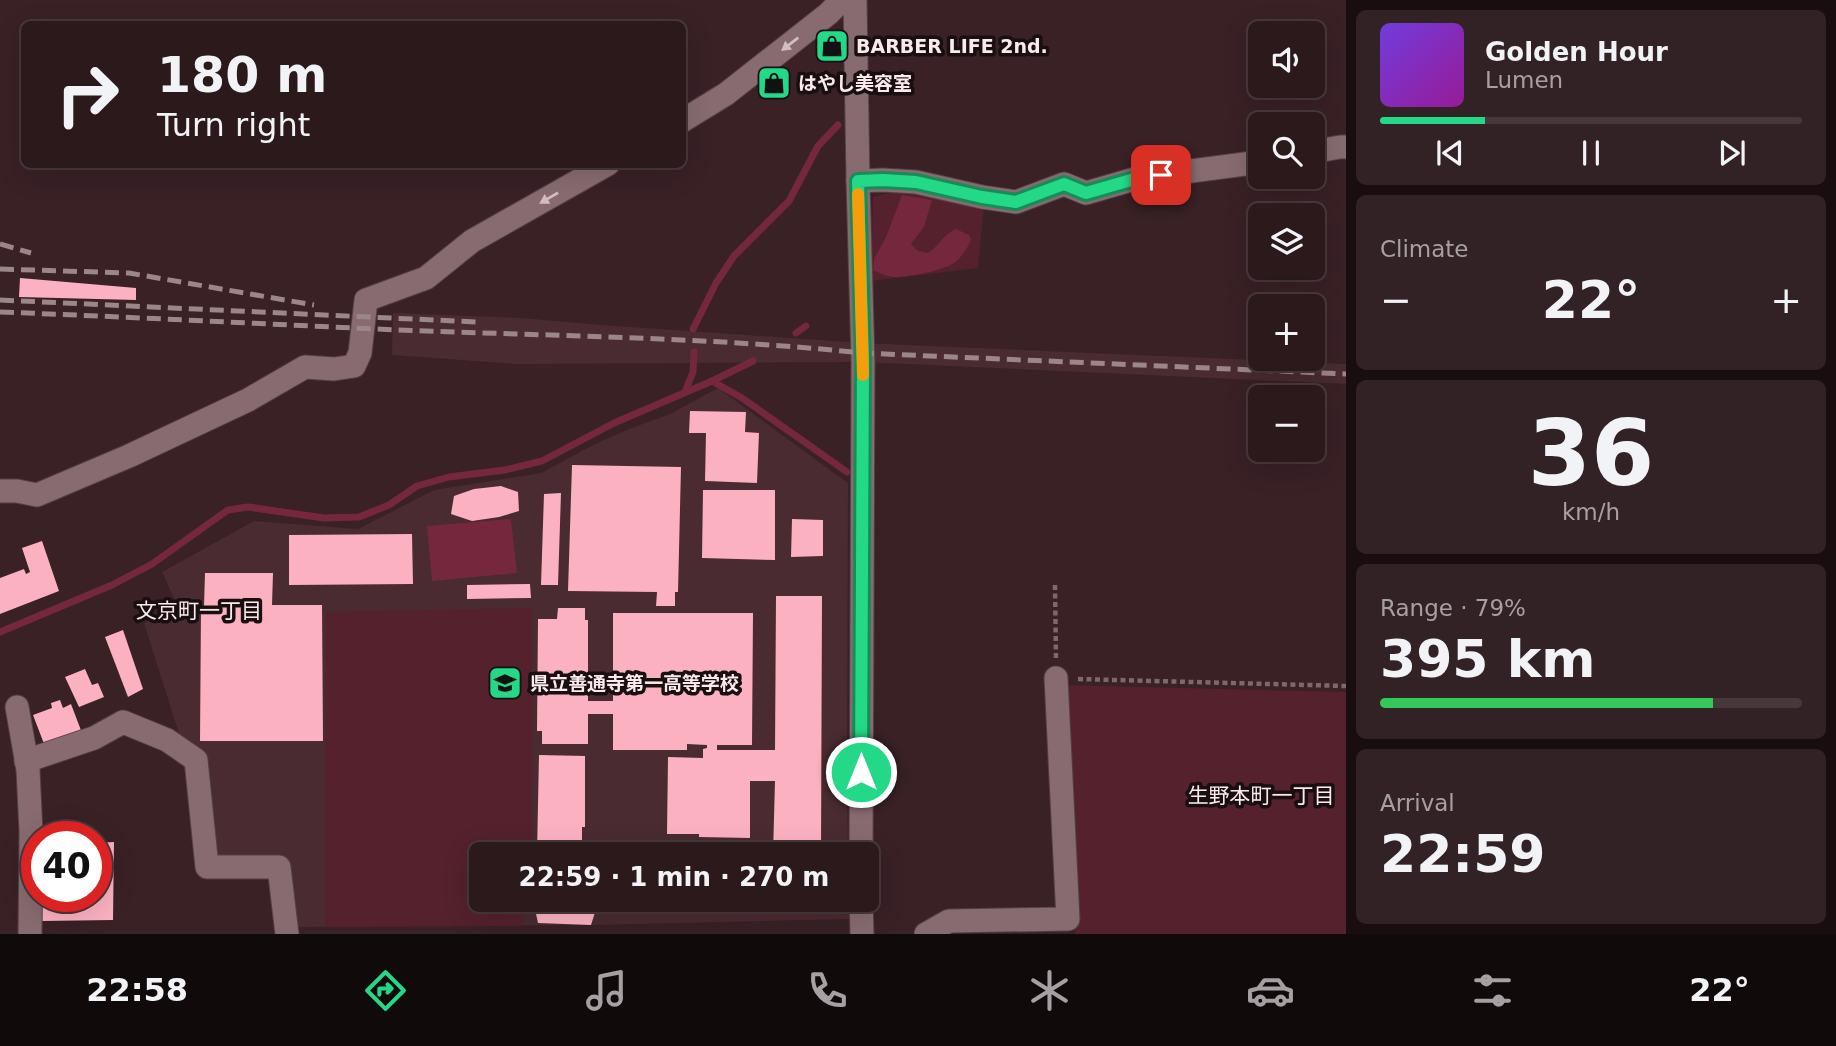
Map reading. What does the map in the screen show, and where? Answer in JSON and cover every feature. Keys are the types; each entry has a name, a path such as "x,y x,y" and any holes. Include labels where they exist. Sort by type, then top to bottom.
{"street":[{"path":"686,119 726,94 842,0"},
{"path":"855,0 863,362 861,842"},
{"path":"1325,150 1346,147"},
{"path":"858,181 916,182 1016,202 1064,184 1086,193 1138,178 1248,164"},
{"path":"0,491 37,495 225,411 305,367 334,369 354,366 360,353 366,300 426,278 472,241 601,168"},
{"path":"926,934 949,921 1068,926 1056,678"},
{"path":"17,707 26,761 31,832 30,934"},
{"path":"26,761 94,738 123,722 167,740 196,760 207,867 279,867 287,934"},
{"path":"861,912 862,934"}],"path":[{"path":"1055,585 1056,678 1346,686"}],"shaded area":[{"path":"910,188 984,205 978,268 871,281 873,197"},
{"path":"902,195 932,200 924,227 911,244 918,251 928,253 956,229 969,235 971,240 968,247 954,263 934,271 901,277 873,270 874,259 886,237"},
{"path":"393,313 521,318 862,343 1248,360 1248,371 1325,371 1325,363 1346,364 1346,384 863,362 517,364 392,355"},
{"name":"県立善通寺第一高等学校","path":"718,388 848,483 848,842 469,842 469,912 849,912 849,919 591,925 293,927 283,860 214,862 182,743 144,623 177,605 162,572 254,521 358,529 434,490 541,473 597,443 670,414"},
{"path":"511,519 517,573 432,581 427,526"},
{"path":"532,608 532,842 469,842 469,912 524,912 522,926 325,927 326,612"},
{"path":"1062,685 1346,692 1346,934 1075,934 1076,900"}],"building":[{"path":"20,278 136,288 136,300 19,297"},
{"path":"690,411 746,412 745,432 759,433 757,483 705,481 706,433 689,433"},
{"path":"572,465 681,467 678,592 675,592 675,606 656,606 657,592 568,591"},
{"path":"501,486 518,492 519,511 472,521 451,514 454,496 474,489"},
{"path":"703,490 775,490 775,560 702,558"},
{"path":"561,493 558,585 541,585 544,494"},
{"path":"792,519 823,520 823,556 791,557"},
{"path":"412,534 413,584 289,585 289,535"},
{"path":"42,541 59,591 0,614 0,578 24,569 26,574 30,572 22,548"},
{"path":"205,573 273,573 272,605 322,605 323,741 200,741 201,606 204,606"},
{"path":"530,584 531,598 467,599 467,585"},
{"path":"776,596 822,596 821,842 773,842 775,781 750,781 750,838 667,834 668,757 703,758 703,749 707,748 707,745 687,744 687,750 613,750 613,714 588,714 588,744 542,744 542,731 537,731 538,619 557,619 558,608 585,608 585,620 588,620 588,701 613,701 613,613 753,613 752,745 717,745 717,750 775,750"},
{"path":"123,630 143,689 128,697 105,637"},
{"path":"85,669 92,685 98,683 104,697 79,707 65,677"},
{"path":"60,700 63,708 71,704 82,733 46,749 33,715 52,708 51,703"},
{"path":"539,755 585,756 585,827 582,827 582,842 537,842"},
{"path":"112,842 113,920 42,921 42,912 112,912"},
{"path":"536,912 595,912 591,925 538,923"}],"waterway":[{"path":"693,329 716,283 734,256 789,201 818,146 838,125"},
{"path":"796,333 806,326"},
{"path":"685,392 693,372 694,352"},
{"path":"0,632 112,585 152,564 228,510 248,507 324,518 359,517 389,505 417,486 449,477 505,470 542,461 614,423 753,361"},
{"path":"712,381 742,398 847,472"}],"railway":[{"path":"0,244 31,253"},
{"path":"0,269 129,273 314,305"},
{"path":"0,300 477,322"},
{"path":"0,312 688,340 862,353 1346,374"}],"slow traffic":[{"path":"858,194 863,375"}],"place":[{"name":"BARBER LIFE 2nd.","path":"832,46"},
{"name":"はやし美容室","path":"774,83"},
{"name":"県立善通寺第一高等学校","path":"505,683"}],"district":[{"name":"文京町一丁目","path":"199,611"},
{"name":"生野本町一丁目","path":"1261,796"}],"route":[{"path":"861,772 863,362 858,181 916,182 1016,202 1064,184 1086,193 1138,178 1161,175"}]}
